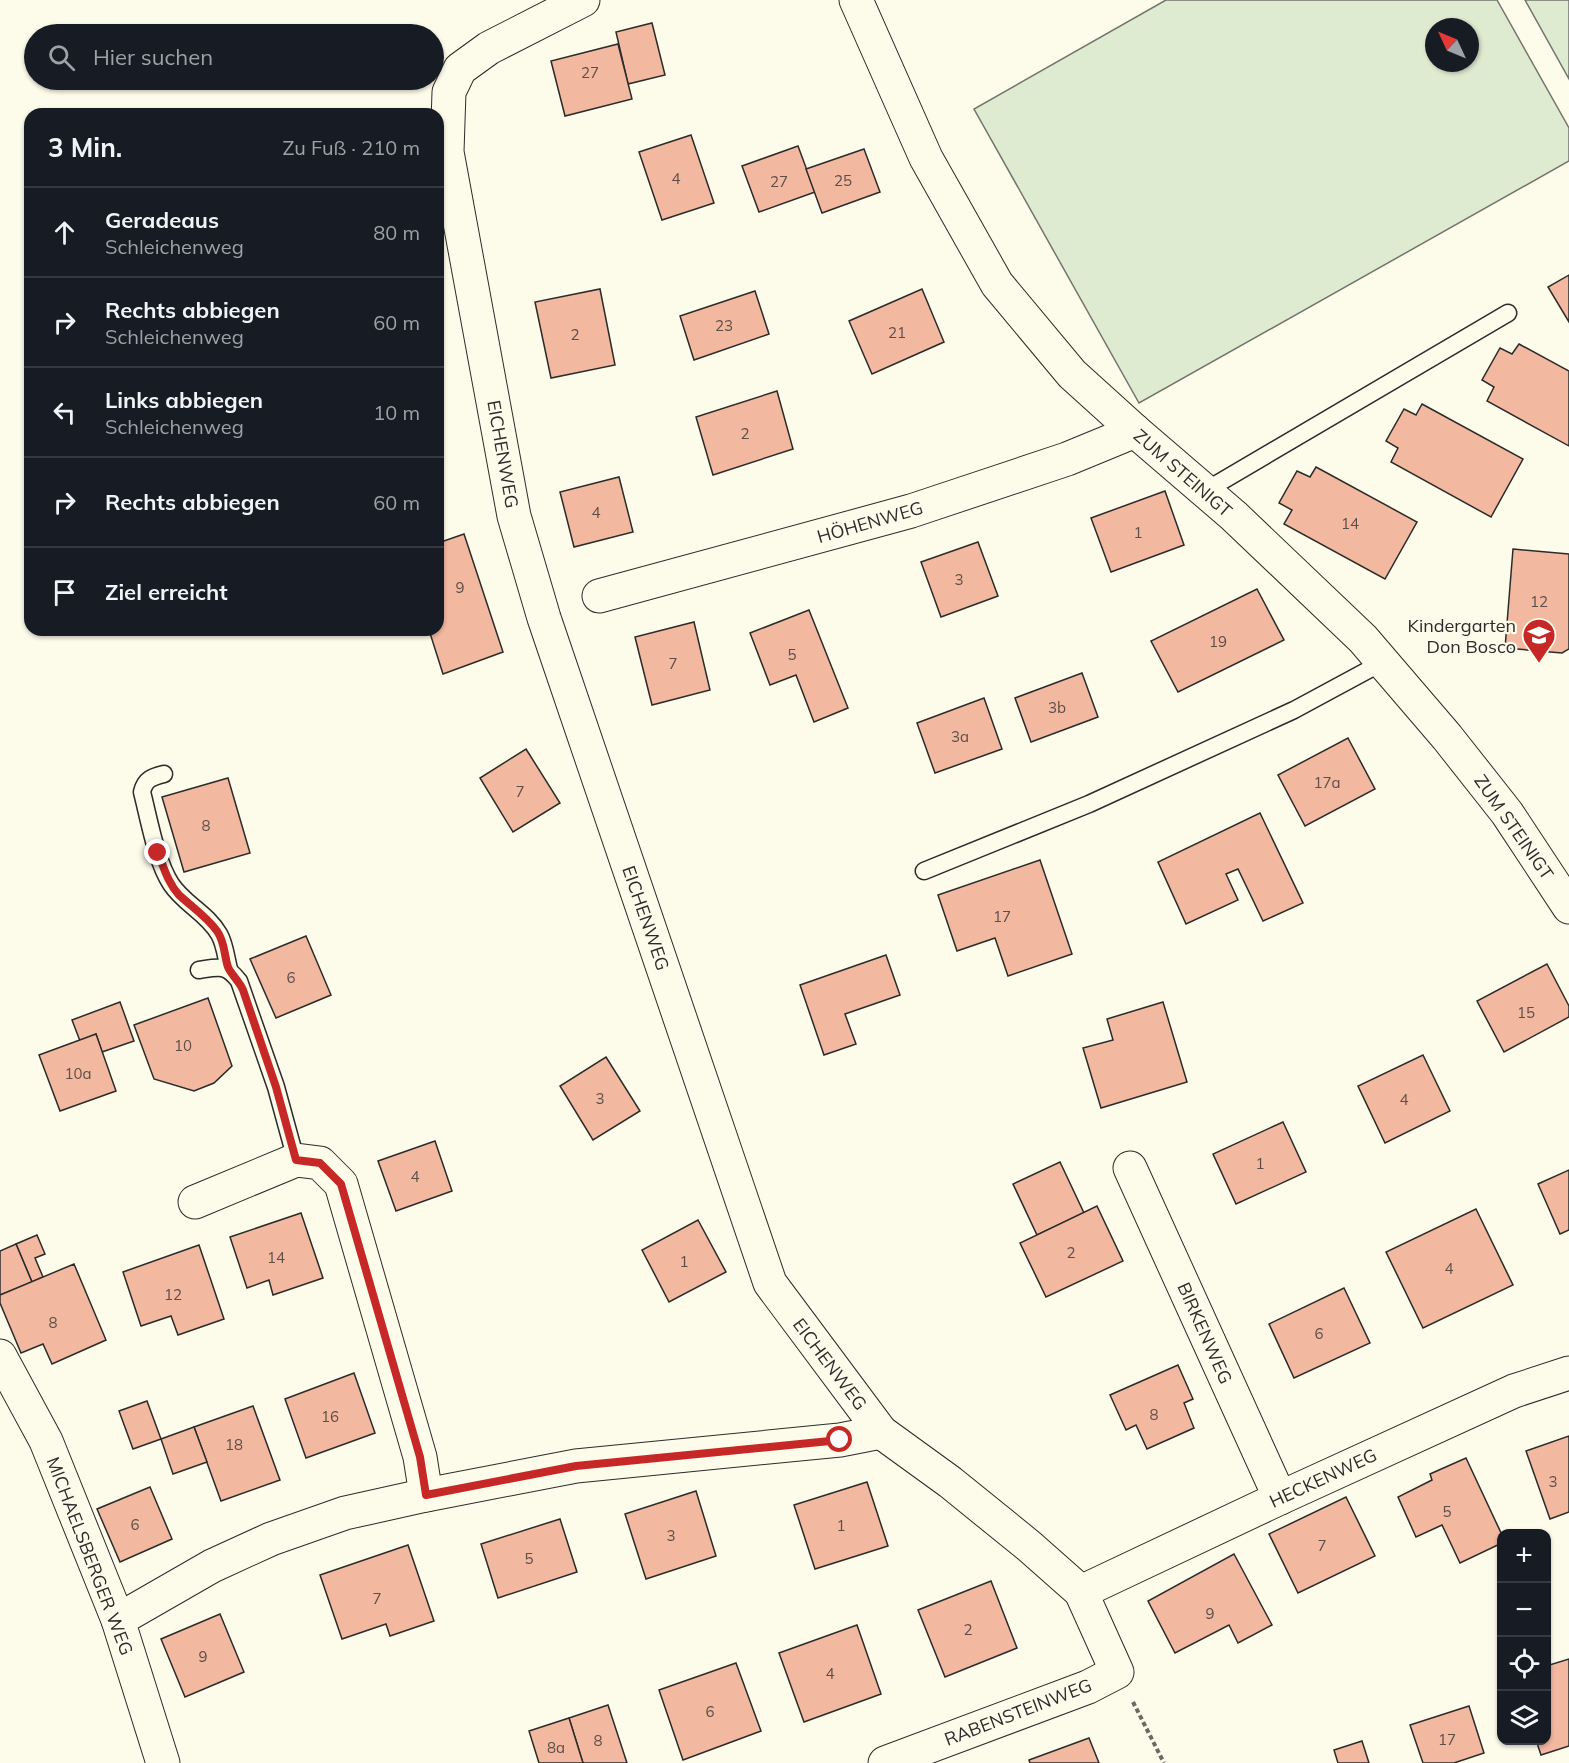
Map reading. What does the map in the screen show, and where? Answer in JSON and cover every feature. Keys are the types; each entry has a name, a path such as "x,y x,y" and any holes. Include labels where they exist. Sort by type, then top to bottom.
{"street":[{"name":"EICHENWEG","path":"583,0 489,48 460,69 449,92 447,152 514,516 548,629 770,1283 881,1432 950,1482 1081,1592 1117,1671"},
{"name":"ZUM STEINIGT","path":"856,0 926,158 997,284 1072,374 1234,516 1354,631 1383,662 1447,737 1507,813 1569,907"},
{"name":"HÖHENWEG","path":"599,596 911,511 1067,459 1135,431"},
{"path":"195,1202 296,1160 320,1163 341,1184 420,1457 426,1495"},
{"name":"BIRKENWEG","path":"1130,1168 1280,1498"},
{"name":"MICHAELSBERGER WEG","path":"0,1356 46,1441 118,1620 163,1763"},
{"name":"HECKENWEG","path":"1081,1592 1515,1391 1569,1373"},
{"path":"118,1620 212,1566 271,1539 345,1514 426,1495 576,1466 840,1440 881,1432"},
{"name":"RABENSTEINWEG","path":"885,1763 1088,1687 1117,1671"}],"lane":[{"path":"1205,491 1508,313"},
{"path":"924,871 1089,804 1293,710 1383,662"},
{"path":"164,774 148,779 142,792 158,853 169,881 175,889 210,921 219,934 225,948 229,969 243,990 276,1087 296,1160"},
{"path":"199,970 221,967 229,969"}],"path":[{"path":"1117,1671 1164,1763"}],"green space":[{"path":"1166,0 1497,0 1569,128 1569,161 1139,403 974,109"},
{"path":"1525,0 1569,0 1569,79"}],"building":[{"path":"652,23 665,75 628,84 616,32"},
{"path":"618,44 632,99 565,116 551,61"},
{"path":"691,135 714,203 662,220 639,152"},
{"path":"798,146 815,192 759,212 742,166"},
{"path":"864,149 880,192 822,213 806,169"},
{"path":"1569,275 1569,322 1548,287"},
{"path":"600,289 615,365 551,378 535,302"},
{"path":"922,289 944,342 872,374 849,321"},
{"path":"755,291 769,334 694,360 680,316"},
{"path":"1519,344 1569,371 1569,446 1487,401 1494,387 1482,380 1500,348 1512,354"},
{"path":"777,391 793,449 713,475 696,417"},
{"path":"1422,404 1523,459 1491,517 1391,462 1398,448 1386,441 1404,409 1416,415"},
{"path":"1316,467 1417,522 1385,579 1284,524 1292,510 1279,503 1297,471 1310,477"},
{"path":"619,477 633,532 574,547 560,492"},
{"path":"1165,491 1184,545 1111,572 1091,518"},
{"path":"464,534 503,652 443,674 431,636 444,636 444,541"},
{"path":"978,542 998,596 941,617 921,562"},
{"path":"1513,549 1569,554 1569,649 1562,653 1505,648"},
{"path":"1257,589 1284,640 1178,692 1151,641"},
{"path":"809,610 848,708 814,722 796,675 770,685 750,633"},
{"path":"694,622 710,690 652,705 635,637"},
{"path":"1082,673 1098,717 1031,742 1015,698"},
{"path":"984,698 1002,749 935,773 917,723"},
{"path":"1348,738 1375,789 1305,826 1278,775"},
{"path":"526,749 560,803 513,832 480,778"},
{"path":"228,778 250,853 184,872 162,797"},
{"path":"1260,813 1303,903 1263,921 1238,869 1226,874 1238,900 1186,924 1158,862"},
{"path":"1040,860 1072,954 1008,976 995,938 957,951 938,895"},
{"path":"306,936 331,995 276,1018 250,959"},
{"path":"886,955 900,995 845,1014 856,1044 824,1055 800,985"},
{"path":"1547,964 1569,1006 1569,1017 1504,1052 1477,1001"},
{"path":"208,998 232,1066 214,1083 194,1091 154,1079 134,1025"},
{"path":"120,1002 134,1041 102,1052 96,1034 80,1041 72,1020"},
{"path":"1163,1002 1187,1082 1101,1108 1083,1048 1113,1040 1107,1019"},
{"path":"96,1034 116,1091 60,1111 39,1055"},
{"path":"1423,1055 1450,1111 1385,1143 1358,1086"},
{"path":"606,1057 640,1111 593,1140 560,1086"},
{"path":"1283,1122 1306,1172 1236,1204 1213,1154"},
{"path":"435,1141 452,1191 396,1211 378,1161"},
{"path":"1060,1162 1084,1213 1037,1235 1013,1184"},
{"path":"1569,1170 1569,1230 1560,1234 1538,1184"},
{"path":"1097,1206 1123,1261 1046,1297 1020,1243"},
{"path":"1476,1209 1513,1285 1423,1328 1386,1252"},
{"path":"301,1213 323,1278 273,1295 269,1280 247,1288 230,1237"},
{"path":"698,1220 726,1272 669,1302 642,1250"},
{"path":"37,1235 45,1254 35,1258 43,1277 32,1282 16,1244"},
{"path":"16,1244 32,1282 0,1295 0,1251"},
{"path":"199,1245 224,1319 178,1335 171,1316 141,1326 123,1272"},
{"path":"74,1264 106,1340 52,1364 43,1344 21,1353 0,1303 0,1295"},
{"path":"1344,1288 1370,1343 1294,1378 1269,1324"},
{"path":"1178,1365 1193,1399 1184,1403 1194,1428 1147,1449 1136,1425 1126,1430 1110,1395"},
{"path":"354,1373 375,1433 306,1458 285,1399"},
{"path":"147,1401 161,1439 133,1449 119,1411"},
{"path":"253,1406 280,1480 221,1501 194,1427"},
{"path":"194,1427 207,1462 173,1474 161,1439"},
{"path":"1569,1436 1569,1512 1550,1519 1526,1451"},
{"path":"1466,1458 1499,1529 1497,1529 1497,1545 1460,1563 1442,1525 1416,1537 1398,1497 1432,1480 1430,1474"},
{"path":"867,1482 888,1546 815,1569 794,1505"},
{"path":"150,1487 172,1539 120,1562 97,1509"},
{"path":"696,1491 716,1556 646,1579 625,1514"},
{"path":"1346,1497 1375,1556 1298,1593 1269,1534"},
{"path":"560,1519 577,1572 498,1598 481,1544"},
{"path":"408,1545 434,1621 390,1636 386,1624 342,1639 320,1575"},
{"path":"1234,1554 1272,1625 1238,1643 1229,1625 1175,1653 1148,1601"},
{"path":"991,1581 1017,1648 945,1677 918,1610"},
{"path":"220,1614 244,1672 185,1697 161,1639"},
{"path":"857,1625 881,1694 804,1722 779,1653"},
{"path":"1569,1659 1569,1746 1541,1755 1538,1745 1551,1745 1551,1664"},
{"path":"736,1663 761,1731 683,1760 659,1690"},
{"path":"608,1705 627,1763 583,1763 569,1718"},
{"path":"1469,1706 1484,1753 1454,1763 1423,1763 1410,1725"},
{"path":"569,1718 583,1763 539,1763 529,1731"},
{"path":"1089,1738 1099,1763 1030,1763 1029,1760"},
{"path":"1362,1741 1369,1763 1338,1763 1334,1750"}],"place":[{"name":"Kindergarten Don Bosco","path":"1539,664"}],"route":[{"path":"158,853 169,881 179,895 210,921 219,934 225,948 229,969 243,990 276,1087 296,1160 320,1163 341,1184 420,1457 426,1495 576,1466 840,1440"}]}
